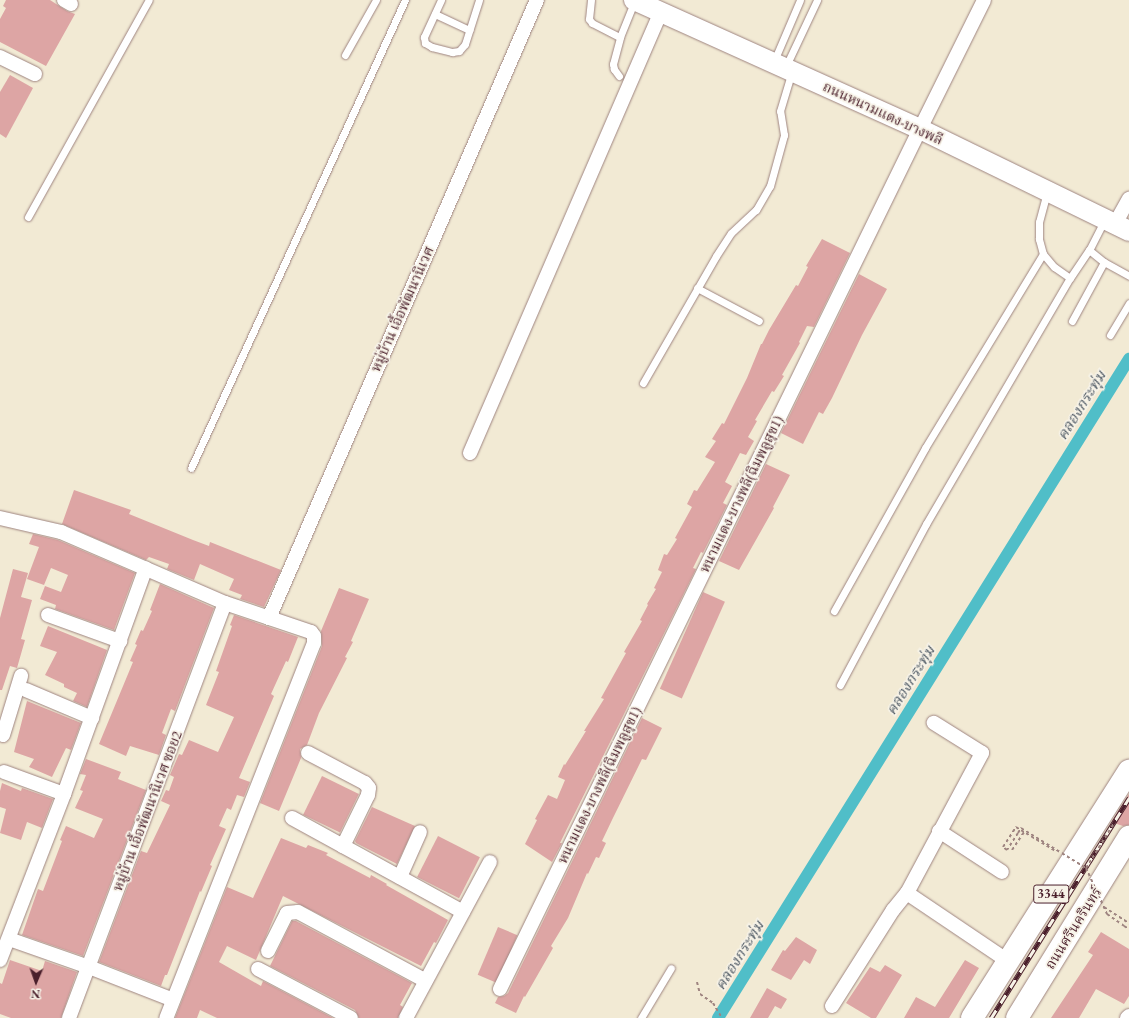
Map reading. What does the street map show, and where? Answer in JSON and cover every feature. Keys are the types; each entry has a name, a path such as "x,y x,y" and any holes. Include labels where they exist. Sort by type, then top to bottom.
{"main road":[{"name":"ถนนหนามแดง-บางพลี","path":"648,4 920,129 1116,224"},
{"name":"3344","path":"972,1018 1008,961 1078,865 1129,771"},
{"name":"ถนนศรีนครินทร์","path":"1017,1018 1091,899 1121,830"}],"street":[{"name":"หมู่บ้าน เอื้อพัฒนานิเวศ","path":"269,618 537,0"},
{"name":"หนามแดง-บางพลี(ฉิมพลูสุข1)","path":"500,989 984,0"},
{"path":"470,453 648,4"},
{"path":"0,57 35,74"},
{"path":"1116,224 1129,198"},
{"path":"0,518 61,532 225,603 311,632 314,636 314,643 166,1018"},
{"path":"0,960 64,794 146,568"},
{"name":"หมู่บ้าน เอื้อพัฒนานิเวศ ซอย2","path":"69,1018 225,603"},
{"path":"48,615 120,641"},
{"path":"1,738 21,676"},
{"path":"26,690 92,718"},
{"path":"832,1006 893,910 907,893 982,753 934,723"},
{"path":"308,753 365,783 369,788 368,795 343,846"},
{"path":"4,772 64,794"},
{"path":"292,818 463,912"},
{"path":"939,831 1002,872"},
{"path":"400,877 420,832"},
{"path":"406,1018 490,862"},
{"path":"907,893 1008,961"},
{"path":"268,951 287,913 298,912 426,981"},
{"path":"9,939 89,967 172,1000"},
{"path":"258,969 351,1018"}],"lane":[{"path":"28,217 149,0"},
{"path":"345,55 376,0"},
{"path":"191,468 405,0"},
{"path":"441,0 424,37 425,43 432,47 452,52 459,51 465,44 479,0"},
{"path":"591,0 589,19 592,23 620,37"},
{"path":"643,383 697,288 731,233 756,210 770,186 784,135 780,111 783,67 800,0"},
{"path":"783,67 817,0"},
{"path":"619,76 614,69 613,64 620,37 648,4"},
{"path":"434,14 470,30"},
{"path":"1048,191 1040,222 1039,239 1043,254 1054,267 1070,278"},
{"path":"840,685 926,524 1070,278 1089,250 1116,224"},
{"path":"1089,250 1104,262 1129,276"},
{"path":"834,611 925,448 1043,254"},
{"path":"1072,321 1104,262"},
{"path":"697,288 759,321"},
{"path":"1110,335 1129,303"},
{"path":"642,1018 671,968"}],"path":[{"path":"1078,865 1016,827 1003,847 1007,850 1008,848 1018,833 1021,828 1078,865 1107,914 1129,929"},
{"path":"1078,865 1121,830"},
{"path":"1012,850 1025,831"},
{"path":"1091,899 1129,923"},
{"path":"697,982 700,994 713,1002 722,1018"}],"building":[{"path":"6,0 50,0 67,11 75,14 46,66 0,42 0,19 6,8 3,6"},
{"path":"10,75 33,88 6,138 0,134 0,92"},
{"path":"822,239 850,253 814,327 807,326 799,342 800,343 782,375 784,376 774,392 772,391 755,420 757,421 748,437 754,441 746,455 740,453 725,482 732,486 723,503 727,505 703,553 701,552 693,568 696,569 560,843 562,843 552,862 525,844 537,820 535,819 548,795 557,799 565,780 558,777 564,764 565,765 586,731 584,731 604,699 601,698 626,653 624,652 642,621 640,620 648,605 647,604 656,589 654,588 662,572 658,570 664,554 667,555 677,539 675,538 692,507 687,504 694,490 697,491 715,462 705,457 716,441 712,439 722,423 724,424 747,378 761,344 796,285 798,286 808,267 806,266"},
{"path":"859,274 887,289 862,335 832,398 823,414 819,412 803,444 781,433"},
{"path":"766,464 790,475 773,507 774,508 739,570 719,561"},
{"path":"74,490 131,510 129,514 193,540 209,546 210,542 281,570 264,607 240,599 242,595 229,590 234,579 200,564 194,580 167,569 169,564 149,557 146,560 62,524"},
{"path":"33,534 58,540 135,573 114,630 55,609 56,605 40,599 45,586 61,592 68,575 51,568 44,585 27,579 39,547 29,544"},
{"path":"13,569 28,573 21,597 32,600 21,639 25,640 17,668 10,666 2,690 0,690 0,618"},
{"path":"160,584 214,608 175,711 171,709 162,733 166,735 159,755 130,746 126,756 99,744 133,662 130,661 137,645 135,644 152,611 150,610"},
{"path":"339,588 369,599 351,641 353,642 345,657 347,658 319,713 307,745 300,749 301,758 279,811 260,803 322,646 321,631"},
{"path":"703,592 725,602 682,699 660,689"},
{"path":"234,615 298,637 288,662 286,661 271,694 274,696 239,778 250,782 244,797 237,795 231,810 227,808 219,826 226,829 210,865 212,866 201,892 200,891 167,975 165,975 161,986 99,962 141,851 147,853 170,805 161,801 166,790 169,791 174,777 170,775 179,754 182,755 189,740 218,752 234,717 206,705 219,672 216,671 232,626 230,625"},
{"path":"48,626 107,650 87,707 73,701 77,693 64,687 64,684 45,675 57,652 40,646"},
{"path":"27,701 81,723 71,750 66,748 52,777 29,767 34,759 14,752"},
{"path":"642,718 662,728 646,760 642,759 602,841 606,843 599,858 596,857 588,874 587,873 568,918 551,946 553,948 525,997 524,996 516,1013 495,1003 498,997 504,996 508,993"},
{"path":"86,759 121,772 118,779 146,790 83,956 22,935 38,889 43,891 62,841 60,840 66,826 94,838 103,819 75,808 83,791 80,790 86,775 80,774"},
{"path":"322,776 359,794 340,833 303,815"},
{"path":"2,783 21,791 22,788 53,799 42,828 27,822 21,840 0,833 6,809 0,807 0,791"},
{"path":"1129,794 1129,825 1123,826 1114,823 1112,821"},
{"path":"372,807 415,826 397,864 356,843 355,841"},
{"path":"438,836 480,857 459,898 417,877"},
{"path":"281,838 306,848 308,845 328,853 326,855 370,878 371,875 448,920 436,943 434,942 421,966 283,896 256,960 227,946 219,962 261,986 263,981 333,1018 217,1018 200,1010 197,1018 175,1018 227,887 253,898"},
{"path":"292,921 296,921 412,983 400,1005 403,1007 398,1018 359,1018 355,1010 270,966"},
{"path":"498,927 517,935 497,983 478,975"},
{"path":"1101,932 1129,949 1129,996 1124,1004 1096,989 1079,1018 1051,1018 1093,955 1088,952"},
{"path":"796,937 817,950 810,964 804,960 791,980 771,970 783,950 785,951"},
{"path":"10,960 42,971 45,961 77,972 61,1018 11,1018 0,1014 0,983 2,984"},
{"path":"965,960 979,968 949,1018 904,1018 916,997 935,1007"},
{"path":"885,965 902,975 876,1018 871,1018 846,1003 870,967 880,972"},
{"path":"767,988 787,999 781,1009 775,1006 768,1018 750,1018"}],"waterway":[{"name":"คลองกระทุ่ม","path":"718,1018 1129,359"}],"railway":[{"path":"991,1018 1129,798"}]}
